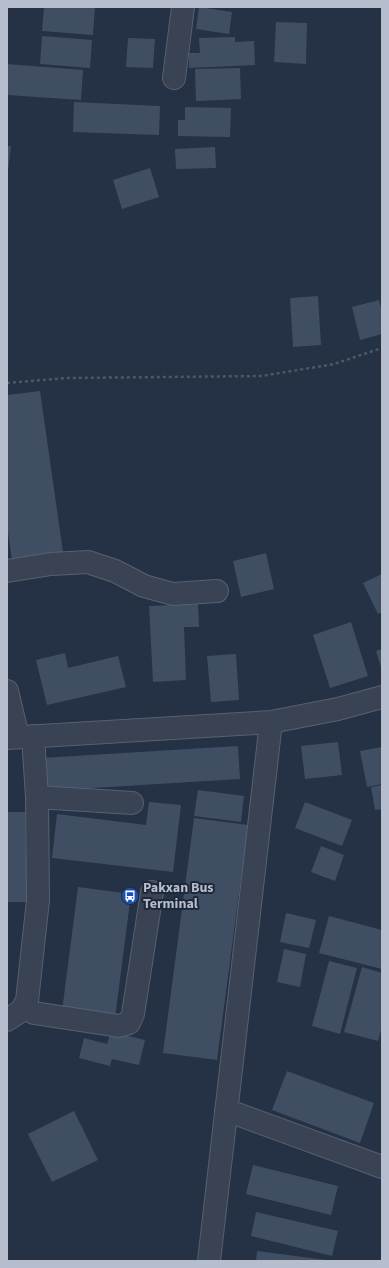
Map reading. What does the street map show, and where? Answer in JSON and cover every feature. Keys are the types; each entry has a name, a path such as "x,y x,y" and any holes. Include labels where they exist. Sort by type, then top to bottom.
{"street":[{"path":"174,78 183,7"},
{"path":"7,571 51,564 88,562 115,570 144,586 173,594 217,592"},
{"path":"7,691 37,797 38,900 27,1001 25,1007 7,1020"},
{"path":"19,737 271,722 338,709 382,697"},
{"path":"209,1261 271,722"},
{"path":"37,797 132,802"},
{"path":"25,1007 34,1013 119,1026 129,1023 134,1014 152,892"},
{"path":"226,1110 382,1167"}],"path":[{"path":"7,383 67,378 262,376 334,364 382,348"}],"building":[{"path":"44,7 95,7 93,35 42,31"},
{"path":"199,7 232,12 229,34 196,29"},
{"path":"276,22 307,23 306,64 274,62"},
{"path":"42,36 92,40 90,68 40,64"},
{"path":"235,37 235,42 254,41 255,65 189,68 189,53 200,53 199,38"},
{"path":"128,38 155,39 153,68 126,67"},
{"path":"7,64 83,70 81,100 7,95"},
{"path":"240,68 241,99 196,101 195,69"},
{"path":"74,102 160,106 159,135 73,132"},
{"path":"185,107 231,108 230,137 178,136 178,120 185,120"},
{"path":"7,146 11,146 8,171 7,171"},
{"path":"215,147 216,168 176,169 175,149"},
{"path":"150,168 159,197 122,209 113,180"},
{"path":"318,296 321,345 293,347 290,298"},
{"path":"379,300 382,312 382,334 360,340 352,307"},
{"path":"40,391 63,552 12,560 7,525 7,395"},
{"path":"266,553 274,589 241,597 233,561"},
{"path":"382,574 382,612 378,614 363,583"},
{"path":"198,604 199,627 184,627 186,680 153,682 149,606"},
{"path":"351,622 368,676 330,688 313,635"},
{"path":"382,649 382,670 376,651"},
{"path":"65,653 68,668 118,656 126,687 47,705 36,660"},
{"path":"236,654 239,700 211,702 207,656"},
{"path":"338,742 342,775 305,779 301,746"},
{"path":"238,746 240,779 43,791 41,758"},
{"path":"382,747 382,784 367,787 360,751"},
{"path":"382,785 382,809 375,810 371,787"},
{"path":"198,790 244,796 241,822 194,816"},
{"path":"149,802 181,805 173,872 52,858 57,814 146,825"},
{"path":"305,802 352,820 342,846 295,828"},
{"path":"7,812 25,812 27,902 7,902"},
{"path":"194,818 248,825 217,1060 163,1053"},
{"path":"321,846 344,855 335,881 311,872"},
{"path":"78,887 131,894 115,1018 62,1011"},
{"path":"286,913 316,920 309,948 280,942"},
{"path":"329,916 382,930 382,969 319,953"},
{"path":"284,949 306,954 300,987 277,982"},
{"path":"329,961 357,968 340,1034 312,1026"},
{"path":"362,967 382,973 382,1026 378,1041 344,1032"},
{"path":"116,1033 145,1040 139,1065 112,1059 110,1066 79,1058 84,1038 107,1044 110,1035"},
{"path":"287,1071 374,1103 360,1143 272,1110"},
{"path":"74,1111 98,1160 52,1182 28,1134"},
{"path":"253,1165 338,1186 331,1215 246,1194"},
{"path":"256,1212 338,1231 332,1256 251,1236"},
{"path":"257,1251 326,1260 326,1261 256,1261"}],"place":[{"name":"Pakxan Bus Terminal","path":"130,896"}]}
